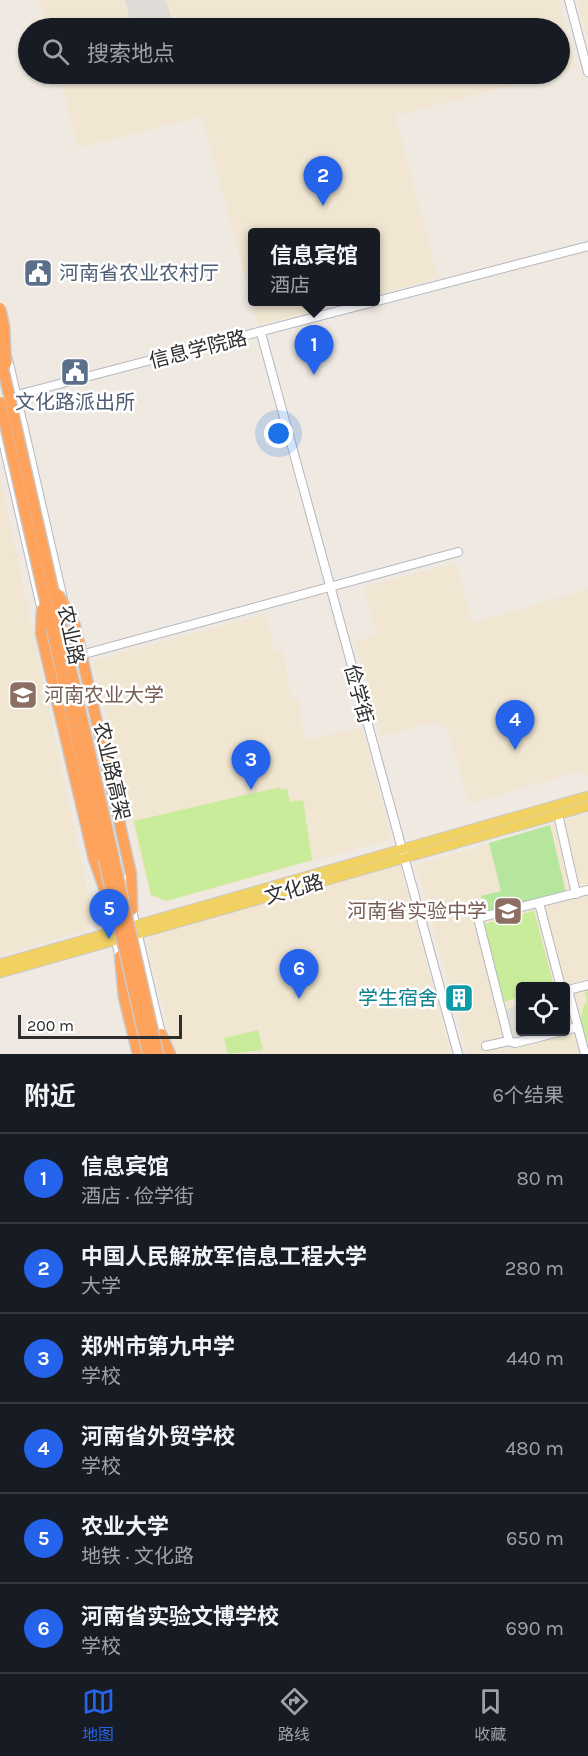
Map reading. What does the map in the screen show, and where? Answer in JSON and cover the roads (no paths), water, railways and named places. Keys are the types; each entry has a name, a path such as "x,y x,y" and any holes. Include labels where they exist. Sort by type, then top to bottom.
{"highway":[{"path":"0,308 12,392"},
{"name":"农业路高架","path":"0,355 12,392 50,576 158,1054"},
{"name":"农业路高架","path":"0,402 148,1054"},
{"path":"50,576 75,627 131,874 132,910"},
{"path":"43,594 41,633 94,859 106,893"},
{"path":"120,956 124,997 140,1054"},
{"path":"161,1034 170,1054"}],"main road":[{"name":"文化路","path":"402,854 588,796"},
{"name":"文化路","path":"0,973 136,929 402,854 588,806"},
{"name":"文化路","path":"0,964 115,936"}],"street":[{"path":"568,0 588,72"},
{"name":"信息学院路","path":"380,301 588,246"},
{"name":"信息学院路","path":"12,392 261,333 362,306"},
{"name":"农业路","path":"0,322 12,392 56,564 165,1054"},
{"name":"俭学街","path":"261,333 458,1054"},
{"name":"农业路","path":"0,428 106,893 140,1054"},
{"path":"75,657 458,552"},
{"path":"558,814 576,894"},
{"path":"509,1041 478,918 588,890"},
{"path":"539,903 563,982"},
{"path":"570,988 588,985"},
{"path":"570,1004 585,1054"},
{"path":"570,1029 578,1027"},
{"path":"486,1046 509,1041 515,1043 543,1036"}],"place":[{"name":"中国人民解放军信息工程大学","path":"323,206"},
{"name":"河南省农业农村厅","path":"38,273"},
{"name":"文化路派出所","path":"75,372"},
{"name":"信息宾馆","path":"314,375"},
{"name":"河南农业大学","path":"23,695"},
{"name":"河南省外贸学校","path":"515,750"},
{"name":"郑州市第九中学","path":"251,790"},
{"name":"河南省实验中学","path":"508,911"},
{"name":"农业大学","path":"109,939"},
{"name":"学生宿舍","path":"459,998"},
{"name":"河南省实验文博学校","path":"299,999"}]}
